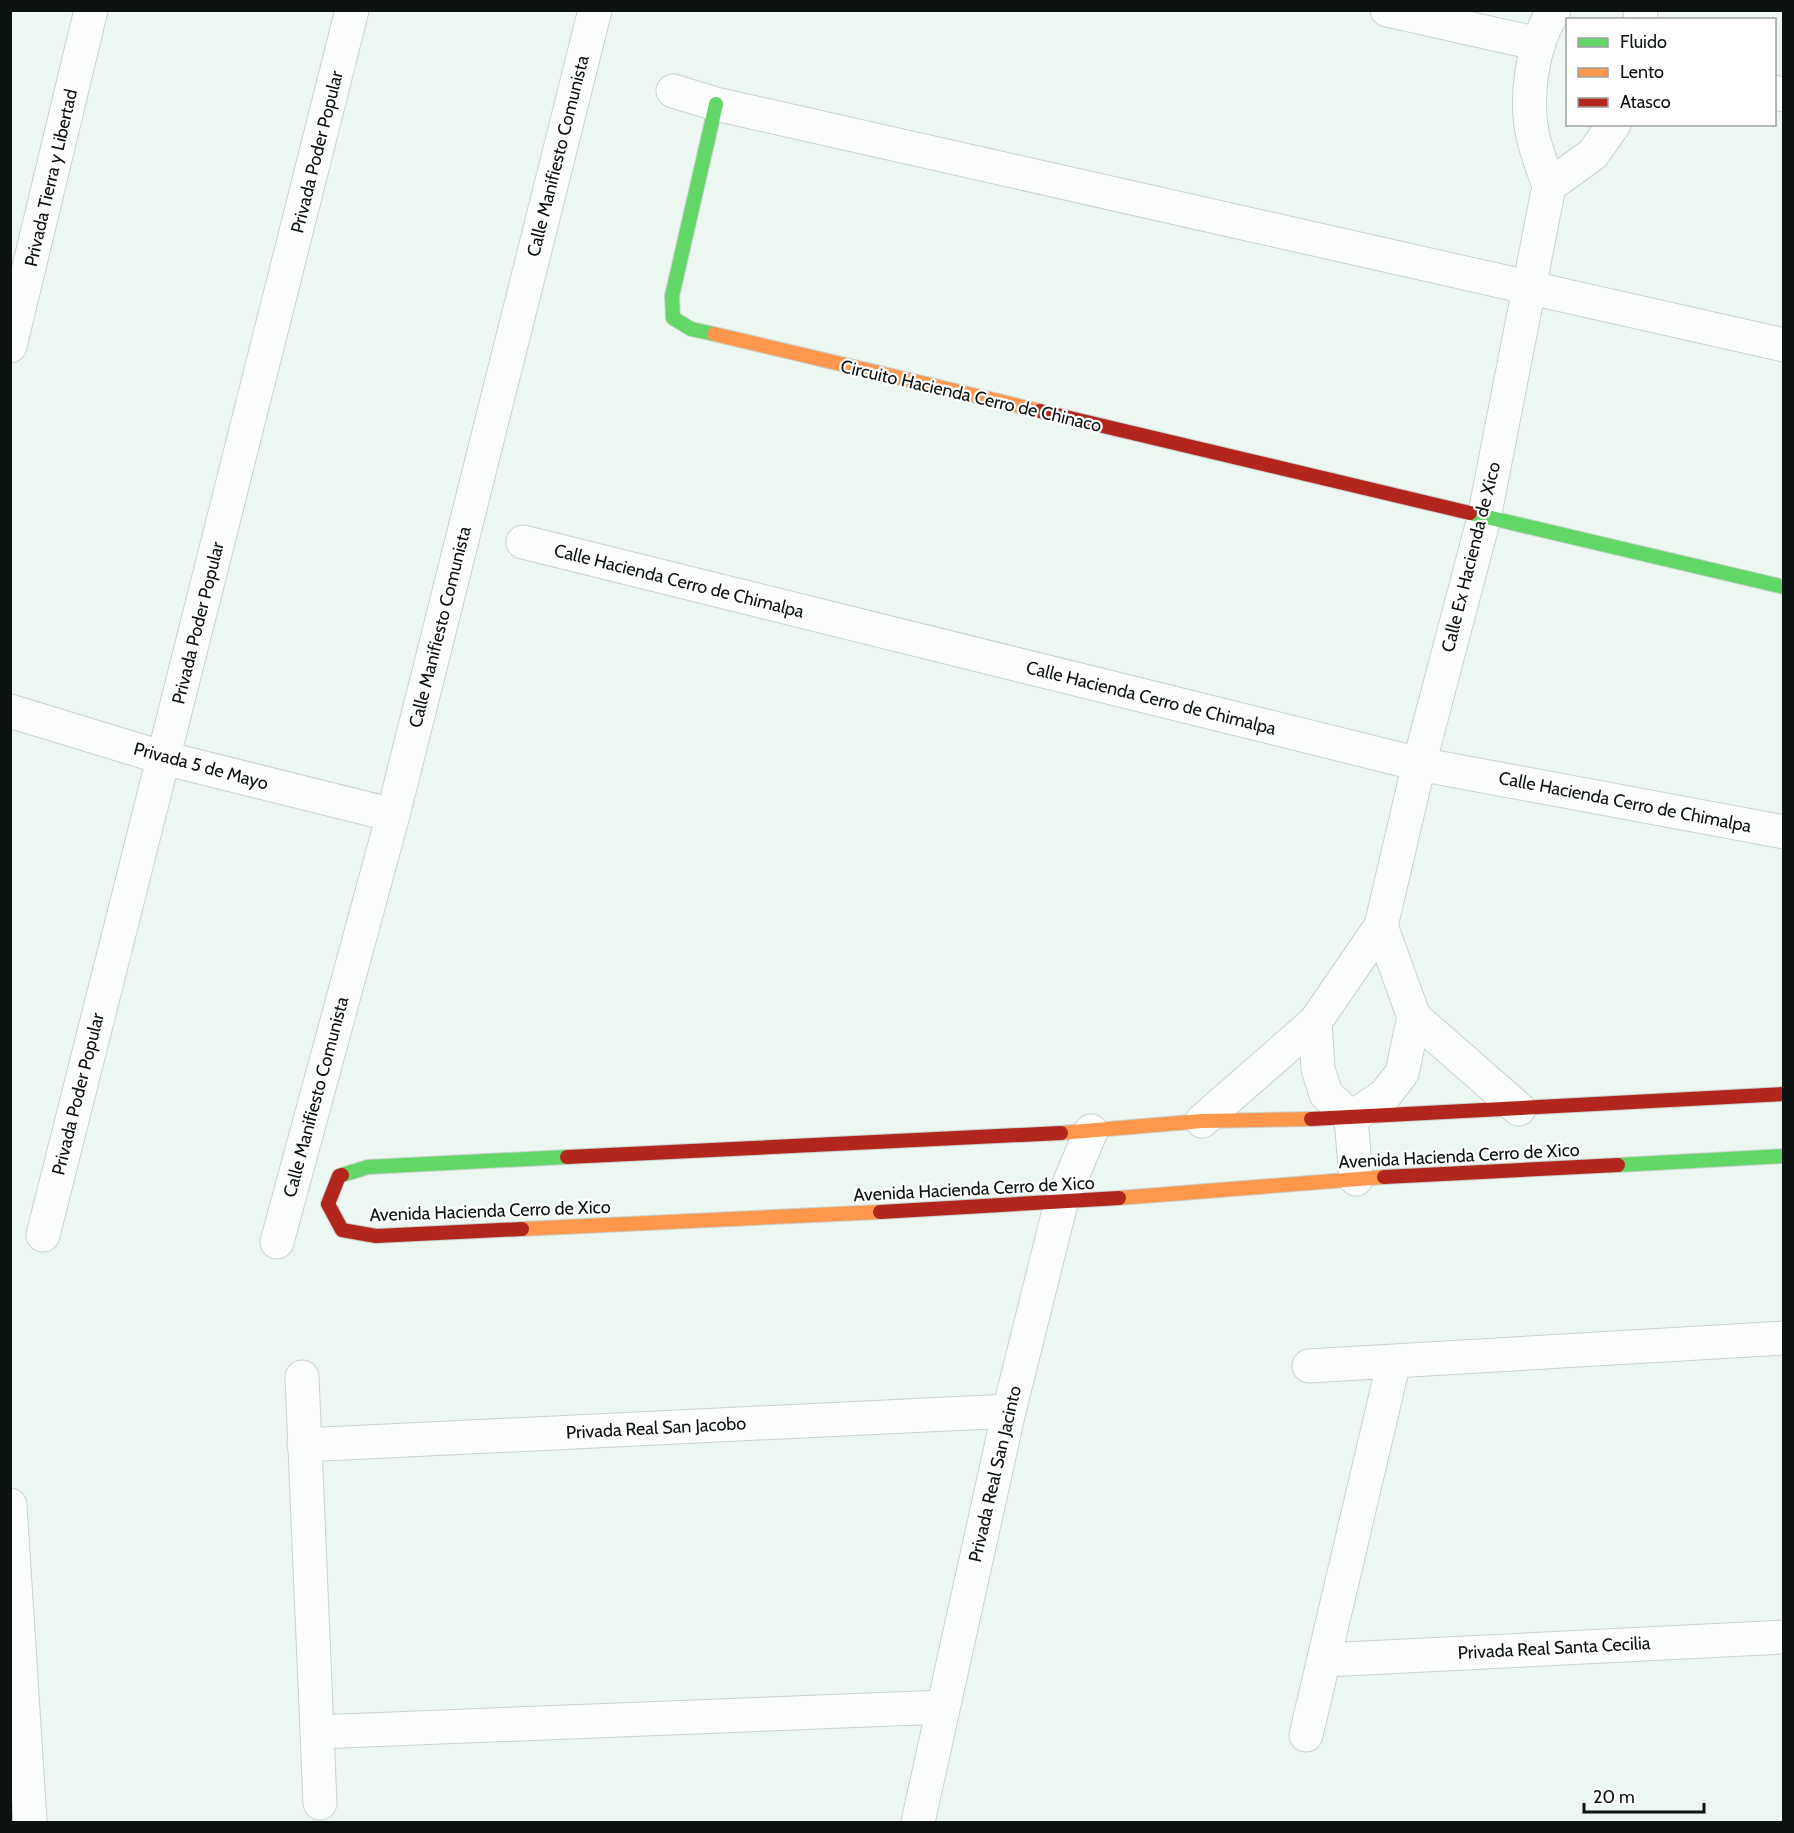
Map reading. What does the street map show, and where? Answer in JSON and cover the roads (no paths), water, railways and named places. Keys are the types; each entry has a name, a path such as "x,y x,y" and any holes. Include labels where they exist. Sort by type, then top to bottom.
{"street":[{"name":"Privada Tierra y Libertad","path":"10,346 91,10"},
{"name":"Privada Poder Popular","path":"43,1235 352,10"},
{"name":"Calle Manifiesto Comunista","path":"277,1242 393,815 595,10"},
{"path":"1387,10 1539,44"},
{"path":"1554,10 1539,44 1530,92 1534,140 1549,186 1593,154 1613,126"},
{"path":"673,91 716,104 1527,289 1784,345"},
{"name":"Circuito Hacienda Cerro de Chinaco","path":"716,104 672,296 673,318 691,329 1484,518"},
{"name":"Calle Ex Hacienda de Xico","path":"1202,1121 1315,1022 1381,926 1419,764 1484,518 1527,289 1549,186"},
{"path":"1484,518 1784,586"},
{"name":"Calle Hacienda Cerro de Chimalpa","path":"522,542 1419,764 1784,832"},
{"name":"Privada 5 de Mayo","path":"10,711 164,758 393,815"},
{"path":"1381,926 1414,1017 1519,1109"},
{"path":"1351,1118 1385,1095 1402,1073 1414,1017"},
{"path":"1315,1022 1318,1069 1326,1094 1351,1118 1356,1179"},
{"name":"Avenida Hacienda Cerro de Xico","path":"1784,1094 1351,1118 1202,1121 1091,1131 368,1167 339,1176 328,1204 342,1230 376,1236 1061,1203 1356,1179 1784,1156"},
{"name":"Privada Real San Jacinto","path":"918,1822 1009,1411 1061,1203 1091,1131"},
{"path":"1309,1366 1784,1338"},
{"path":"1306,1735 1394,1361"},
{"path":"302,1377 320,1803"},
{"name":"Privada Real San Jacobo","path":"304,1445 1009,1411"},
{"path":"10,1505 17,1685 30,1822"},
{"name":"Privada Real Santa Cecilia","path":"1324,1660 1784,1636"},
{"path":"317,1732 943,1707"}]}
